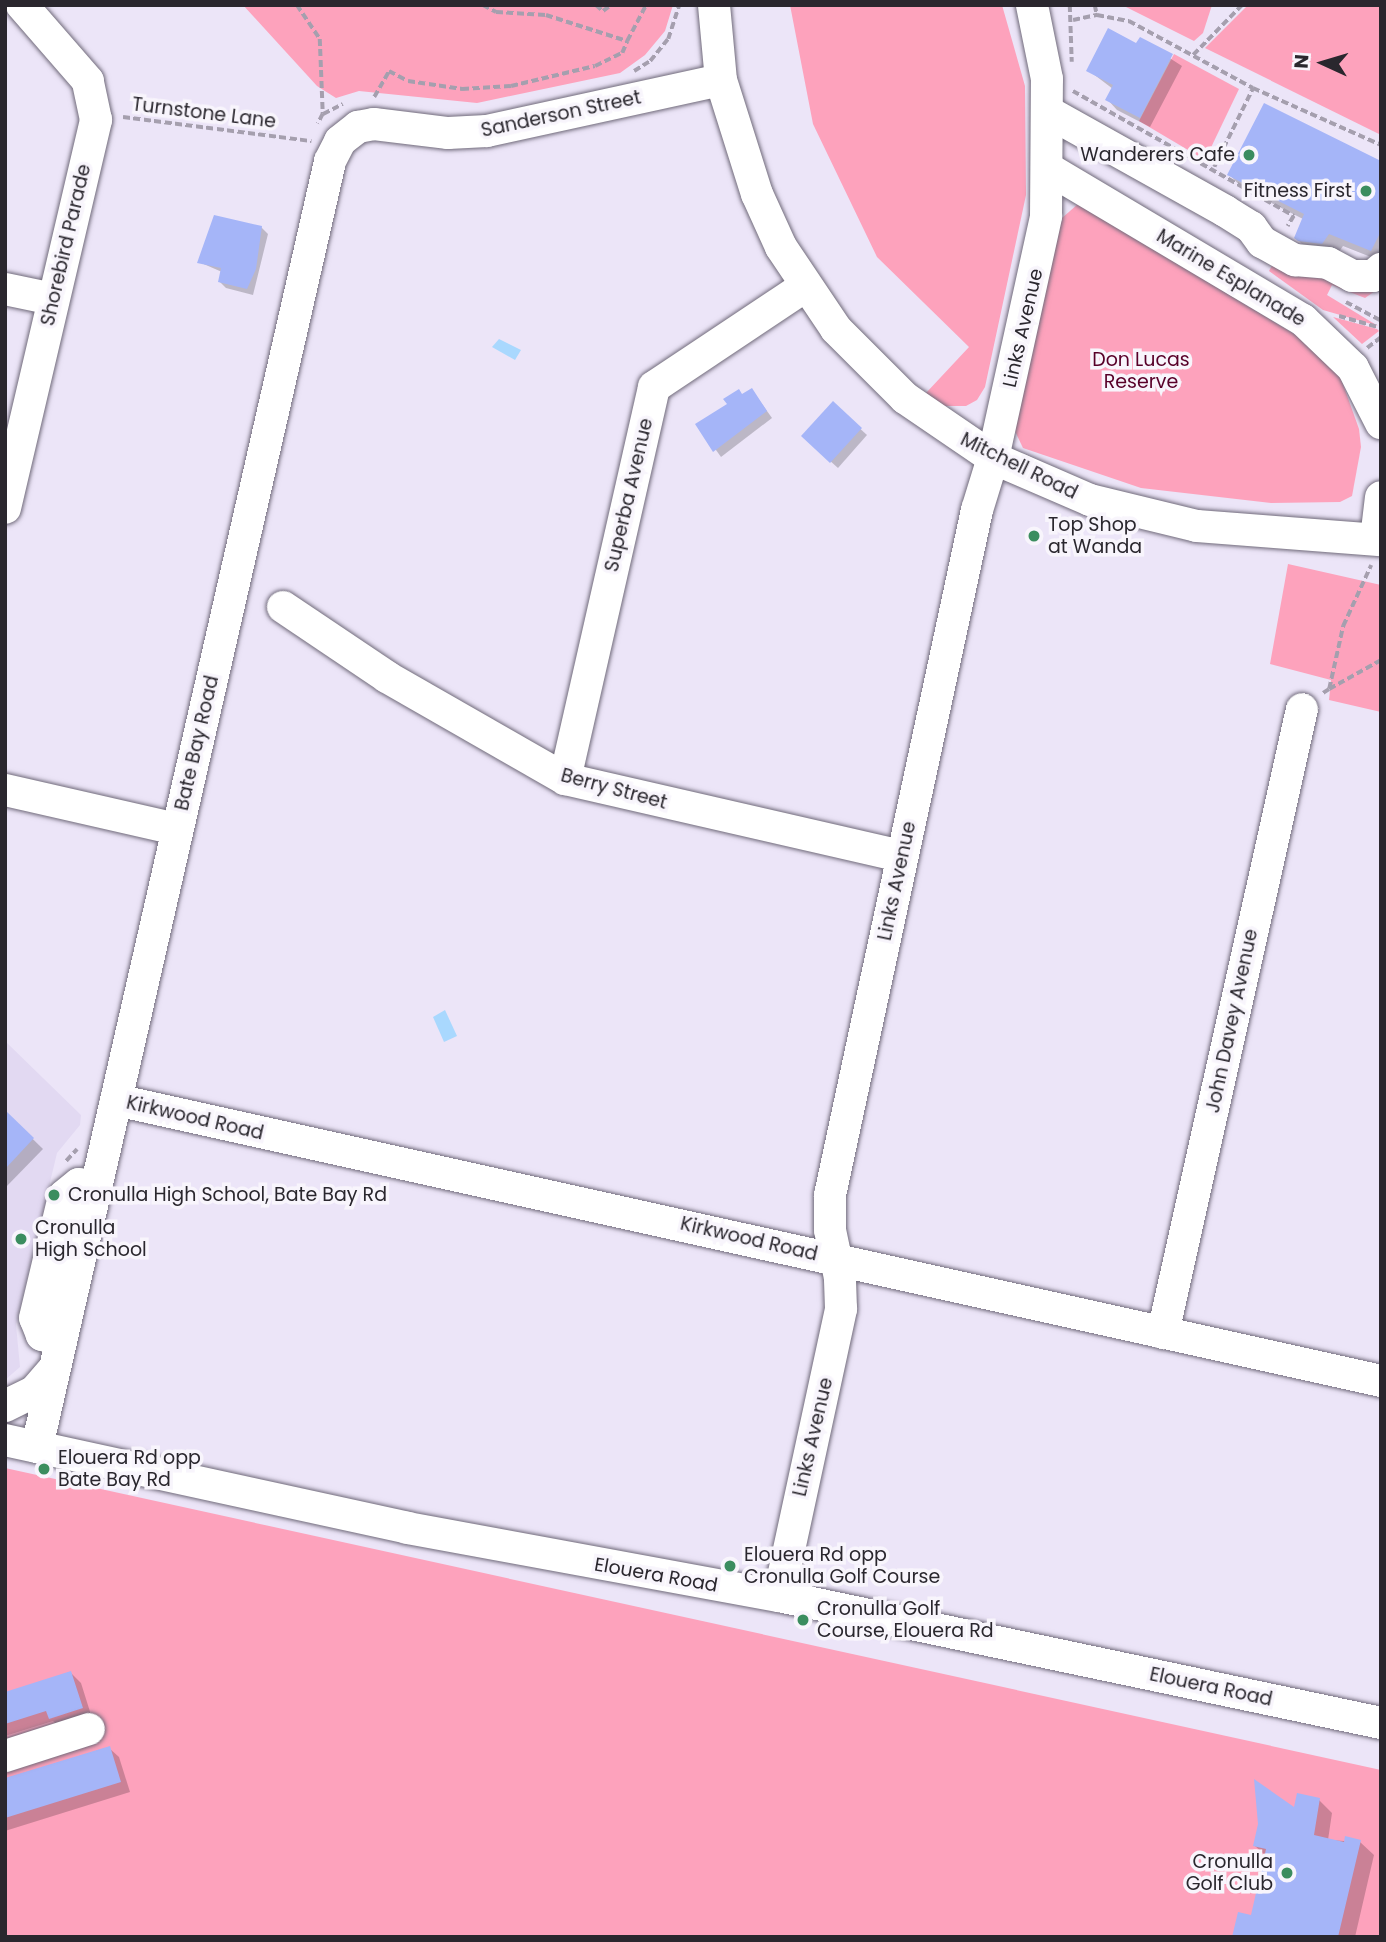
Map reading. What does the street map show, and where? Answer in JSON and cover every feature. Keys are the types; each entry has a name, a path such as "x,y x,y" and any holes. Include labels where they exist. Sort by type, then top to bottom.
{"street":[{"name":"Shorebird Parade","path":"5,508 96,120 94,106 81,72 22,5"},
{"name":"Mitchell Road","path":"714,5 721,80 757,194 804,287 836,329 905,398 993,458 1090,500 1197,526 1378,539"},
{"name":"Links Avenue","path":"779,1595 841,1309 830,1230 830,1195 977,510 993,458 1046,216 1048,112 1043,48 1032,5"},
{"name":"Sanderson Street","path":"358,108 487,131 721,80"},
{"name":"Bate Bay Road","path":"15,1443 58,1354 330,161 358,108"},
{"path":"1048,112 1225,211 1251,227 1262,242 1295,260 1328,263 1352,276 1377,272"},
{"name":"Marine Esplanade","path":"1047,168 1303,320 1353,368 1381,423"},
{"name":"Superba Avenue","path":"565,779 654,387 804,287"},
{"path":"5,289 53,299"},
{"path":"1378,539 1381,497"},
{"name":"Berry Street","path":"283,607 387,677 565,779 902,856"},
{"name":"John Davey Avenue","path":"1163,1333 1301,709"},
{"path":"5,790 177,829"},
{"name":"Kirkwood Road","path":"116,1100 1381,1381"},
{"path":"5,1406 34,1392 58,1354"},
{"name":"Elouera Road","path":"15,1443 407,1528 779,1595 1381,1723"},
{"path":"5,1756 89,1729"}],"path":[{"path":"297,5 320,39 323,114 358,108 374,97 389,71 408,81 463,89 510,86 595,66 622,53 646,5"},
{"path":"483,5 496,12 546,15 627,41"},
{"path":"596,5 603,11 611,5"},
{"path":"631,73 650,61 668,39 679,5"},
{"path":"1095,5 1097,15"},
{"path":"1193,55 1242,5"},
{"path":"1073,20 1097,15 1129,21 1253,88 1381,145"},
{"path":"1214,167 1253,88"},
{"path":"374,97 387,99"},
{"name":"Turnstone Lane","path":"94,106 118,116 311,141"},
{"path":"1333,315 1381,328"},
{"path":"1360,354 1381,337"},
{"path":"1329,689 1343,626 1369,571 1378,539"},
{"path":"1301,709 1329,689 1381,660"},
{"path":"64,1164 84,1141"}],"shaded area":[{"name":"Cronulla High School","path":"5,1041 81,1115 80,1125 57,1153 16,1325 20,1367 5,1380"}],"green space":[{"path":"243,5 673,5 665,31 645,55 620,73 477,103 359,91 336,98 317,86"},
{"path":"790,5 1002,5 1025,86 1026,195 985,387 977,400 966,406 944,406 926,393 969,347 877,257 813,124"},
{"path":"1122,5 1212,5 1203,33 1194,41"},
{"path":"1248,5 1379,5 1381,135 1205,48"},
{"path":"1174,54 1239,89 1205,160 1139,121"},
{"name":"Don Lucas Reserve","path":"1078,204 1296,335 1339,373 1359,429 1361,447 1352,496 1340,502 1271,503 1141,488 1023,448 1015,431 1016,418 1062,218"},
{"path":"1277,256 1378,289 1365,298 1332,285 1327,295 1378,326 1323,310 1269,271"},
{"path":"1333,317 1377,329 1379,331 1362,344"},
{"path":"1288,564 1381,585 1381,712 1329,700 1331,680 1270,664"},
{"path":"5,1468 1381,1770 1381,1937 5,1937"}],"water":[{"path":"499,339 521,350 515,360 492,347"},
{"path":"445,1010 457,1036 444,1042 433,1017"}],"building":[{"path":"1108,28 1136,43 1140,37 1173,54 1140,118 1105,100 1113,85 1086,71"},
{"path":"1264,103 1381,161 1381,231 1371,251 1329,234 1322,244 1298,241 1294,238 1304,214 1227,175"},
{"path":"214,215 262,226 256,269 247,289 218,282 221,268 197,263"},
{"path":"752,388 767,411 713,452 695,424 727,404 723,399 739,389 742,394"},
{"path":"833,401 862,428 830,463 801,436"},
{"path":"5,1110 34,1138 5,1169"},
{"path":"71,1671 83,1708 49,1719 46,1711 5,1724 5,1692"},
{"path":"110,1746 121,1782 5,1818 5,1778"},
{"path":"1254,1779 1294,1807 1297,1793 1320,1798 1314,1835 1344,1842 1345,1836 1361,1840 1338,1937 1232,1937 1238,1912 1251,1915 1266,1849 1253,1846 1258,1824"}],"place":[{"name":"Wanderers Cafe","path":"1249,155"},
{"name":"Fitness First","path":"1366,191"},
{"name":"Top Shop at Wanda","path":"1034,536"},
{"name":"Cronulla High School, Bate Bay Rd","path":"54,1195"},
{"name":"Cronulla High School","path":"21,1239"},
{"name":"Elouera Rd opp Bate Bay Rd","path":"44,1469"},
{"name":"Elouera Rd opp Cronulla Golf Course","path":"730,1566"},
{"name":"Cronulla Golf Course, Elouera Rd","path":"803,1620"},
{"name":"Cronulla Golf Club","path":"1287,1873"}]}
